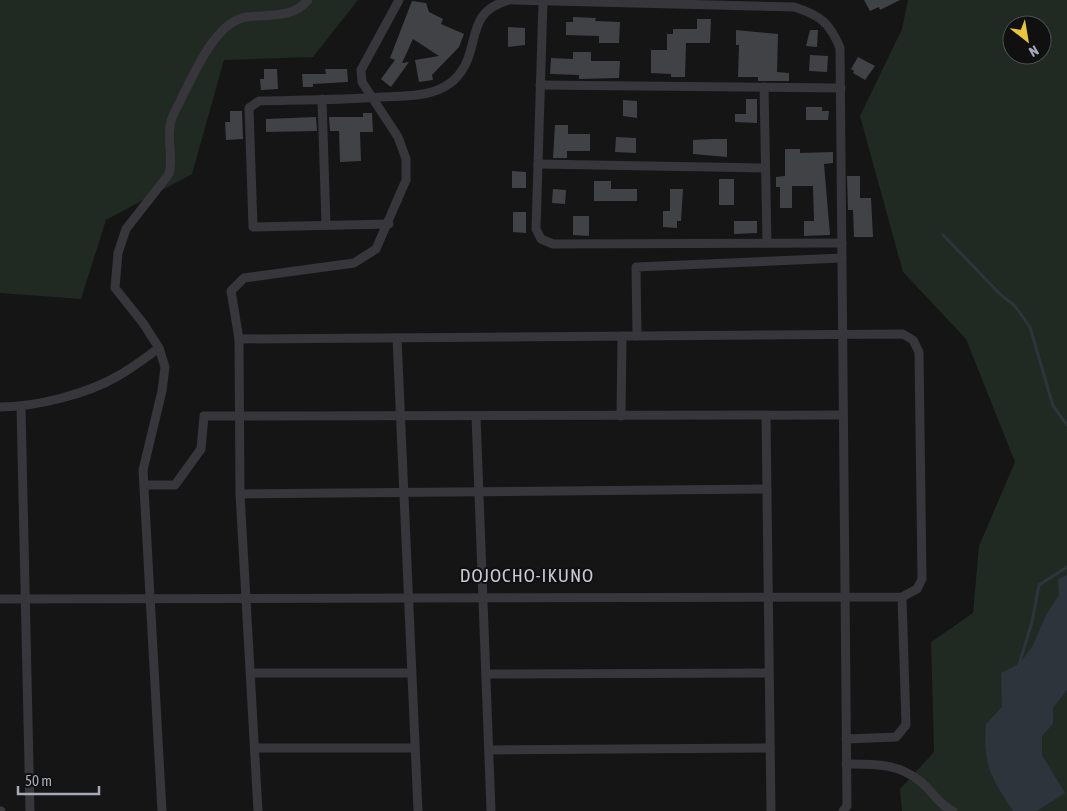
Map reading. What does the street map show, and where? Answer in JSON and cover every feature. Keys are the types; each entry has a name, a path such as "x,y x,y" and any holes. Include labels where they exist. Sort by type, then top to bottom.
{"street":[{"path":"162,811 144,470 162,391 164,367 159,348 143,323 114,288 118,253 126,229 169,174 172,163 169,141 171,121 200,61 233,21 246,17 291,13 308,0"},
{"path":"258,811 240,494 240,339 231,291 244,278 354,263 376,249 389,224 406,180 406,158 398,137 362,82 361,70 399,0"},
{"path":"389,224 253,227 250,108 259,101 373,98 436,91 453,81 470,58 475,28 482,15 493,4 511,0 794,7 812,13 825,22 834,33 840,48 841,88 847,806 843,811"},
{"path":"543,1 536,229 541,239 553,244 842,243"},
{"path":"540,85 841,88"},
{"path":"764,87 767,243"},
{"path":"322,99 326,225"},
{"path":"538,164 765,168"},
{"path":"637,336 636,267 842,258"},
{"path":"0,599 902,597 917,589 922,579 919,352 913,340 903,334 240,339"},
{"path":"622,336 622,416"},
{"path":"397,338 418,811"},
{"path":"0,407 21,407 83,391 117,377 159,348"},
{"path":"21,407 30,811"},
{"path":"766,415 771,811"},
{"path":"144,485 175,486 201,449 204,416 843,415"},
{"path":"476,416 492,811"},
{"path":"240,494 767,489"},
{"path":"846,738 896,737 906,725 902,597"},
{"path":"250,673 412,673"},
{"path":"486,674 769,673"},
{"path":"255,748 415,748"},
{"path":"489,750 770,748"},
{"path":"846,764 889,765 920,782 947,808 953,811"}],"shaded area":[{"path":"0,0 358,0 313,57 224,60 192,174 106,220 81,299 0,293"},
{"path":"908,0 1067,0 1067,811 902,811 900,789 934,752 931,642 973,613 979,546 1015,462 966,339 903,272 860,116 902,29"},
{"path":"1067,575 1067,690 1053,708 1053,724 1042,736 1042,755 1065,793 1037,811 1013,811 990,771 986,751 986,724 1002,707 1001,673 1019,664 1032,647 1046,615 1059,595 1058,579"}],"building":[{"path":"864,0 900,0 880,10 879,7 870,11"},
{"path":"412,1 426,3 429,12 443,19 441,24 464,34 459,47 432,75 433,80 419,82 415,60 439,56 413,39 402,63 409,62 391,87 381,79 395,60 390,58"},
{"path":"573,17 596,18 595,21 620,22 619,43 599,43 599,36 566,35 566,22 573,22"},
{"path":"697,19 711,19 710,43 686,43 685,77 671,77 671,74 651,73 651,50 667,50 667,34 673,34 673,29 697,29"},
{"path":"508,27 525,28 525,45 508,47"},
{"path":"736,30 778,34 777,72 789,73 789,81 758,81 758,77 738,77 739,45 736,45"},
{"path":"810,30 818,30 817,47 806,46"},
{"path":"573,52 591,52 591,61 620,61 619,78 579,79 579,75 550,74 551,58 573,59"},
{"path":"810,55 828,56 827,72 809,71"},
{"path":"858,57 875,66 865,80 853,73 854,71 851,69"},
{"path":"264,69 277,69 278,89 261,90 260,79 264,79"},
{"path":"325,69 347,69 348,82 313,84 313,87 303,87 302,74 326,74"},
{"path":"746,99 757,99 757,123 735,122 735,114 746,114"},
{"path":"623,100 637,101 637,118 623,116"},
{"path":"806,107 822,107 822,111 829,111 828,120 806,120"},
{"path":"230,111 242,111 243,139 226,140 225,122 230,122"},
{"path":"363,113 372,113 373,132 360,132 361,161 340,162 339,131 330,131 329,117 363,117"},
{"path":"316,117 317,131 266,132 266,119"},
{"path":"555,125 568,125 568,134 590,134 590,151 567,151 567,158 553,158"},
{"path":"616,137 636,138 636,153 615,152"},
{"path":"727,139 727,157 693,154 693,140"},
{"path":"785,149 800,149 800,153 833,152 833,163 824,164 830,235 804,236 804,221 814,221 813,186 792,186 792,208 780,208 780,187 776,187 776,177 785,176"},
{"path":"512,171 526,172 526,188 512,188"},
{"path":"847,176 860,176 860,198 871,198 873,237 854,237 853,210 848,210"},
{"path":"719,179 734,179 734,205 719,205"},
{"path":"594,181 611,181 611,189 637,189 637,201 594,201"},
{"path":"553,189 566,190 565,204 552,203"},
{"path":"670,189 683,189 681,221 677,221 677,228 663,227 663,211 670,211"},
{"path":"513,212 526,212 526,233 513,232"},
{"path":"573,216 589,216 589,236 573,235"},
{"path":"734,221 757,221 757,233 734,234"}],"waterway":[{"path":"943,235 1001,295 1014,305 1030,327 1053,406 1067,425"},
{"path":"1018,668 1032,622 1039,585 1067,567"}],"district":[{"name":"DOJOCHO-IKUNO","path":"527,575"}]}
